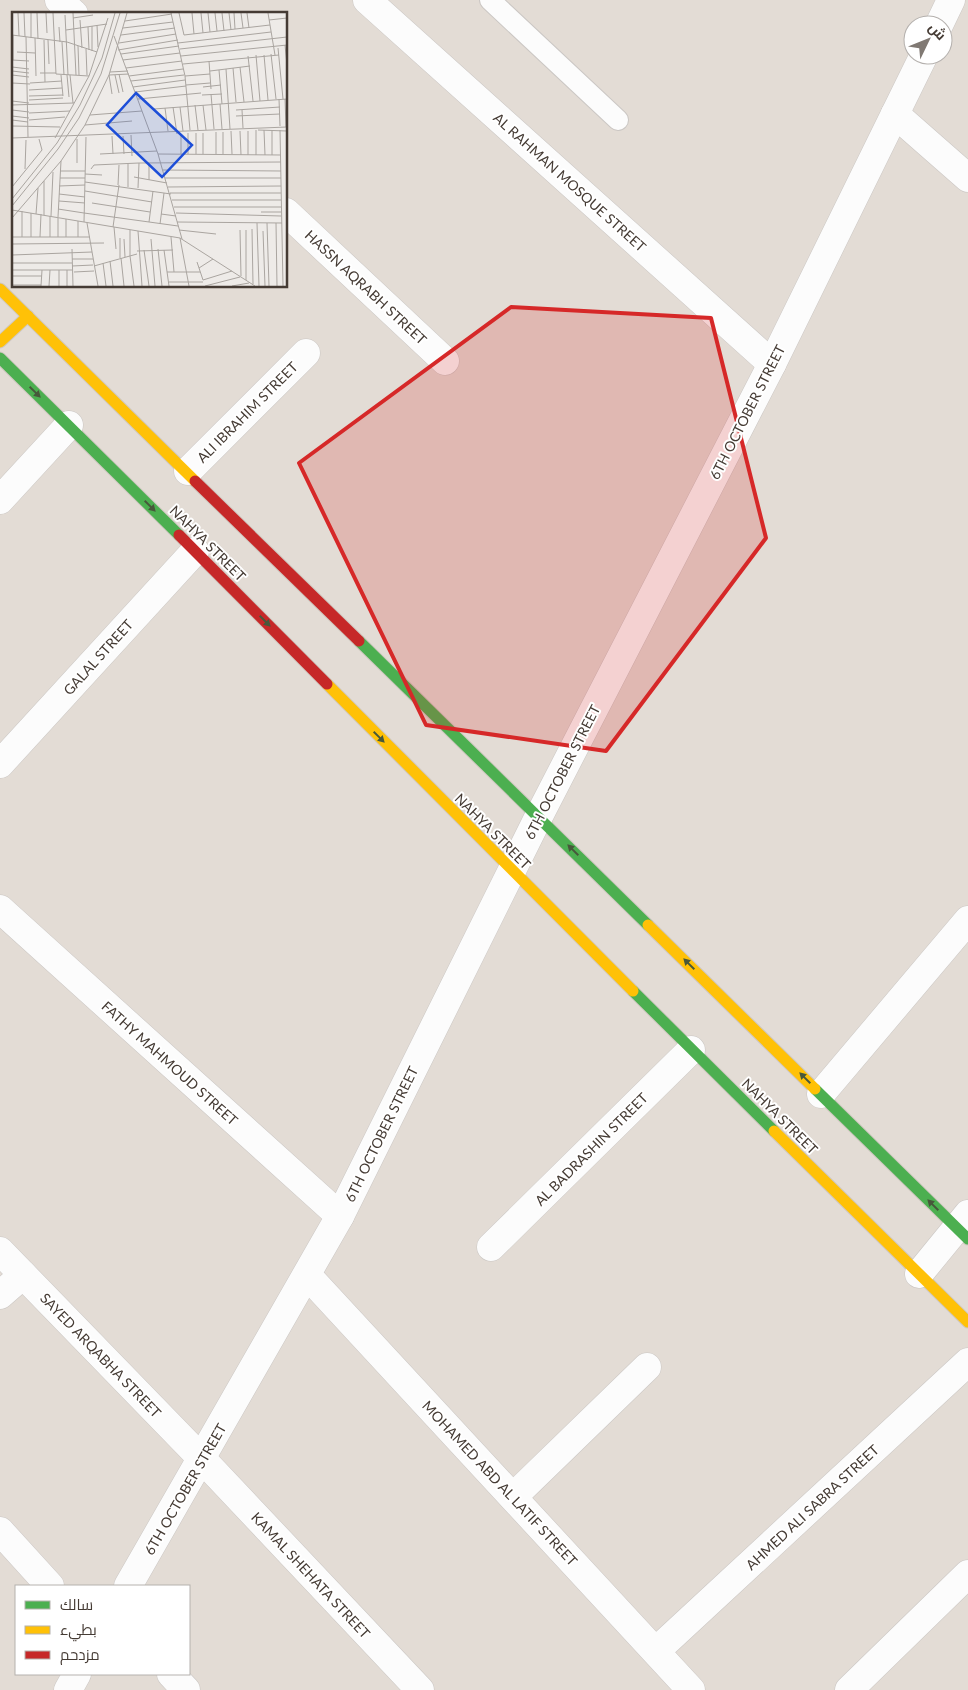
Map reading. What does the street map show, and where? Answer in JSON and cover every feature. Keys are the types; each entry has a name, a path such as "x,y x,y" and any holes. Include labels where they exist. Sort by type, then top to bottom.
{"main road":[{"path":"0,289 188,471 821,1094 964,1227"},
{"path":"0,342 28,316"},
{"name":"NAHYA STREET","path":"0,358 195,550 511,871 968,1322"}],"street":[{"path":"59,0 72,12"},
{"name":"AL RAHMAN MOSQUE STREET","path":"367,0 772,364"},
{"path":"943,15 951,0"},
{"name":"6TH OCTOBER STREET","path":"129,1585 203,1460 340,1216 511,871 772,364 919,65"},
{"path":"895,114 968,178"},
{"name":"HASSN AQRABH STREET","path":"288,214 445,361"},
{"name":"ALI IBRAHIM STREET","path":"188,471 306,353"},
{"path":"0,500 69,425"},
{"name":"GALAL STREET","path":"0,764 195,550"},
{"name":"FATHY MAHMOUD STREET","path":"0,909 340,1216"},
{"path":"821,1094 968,920"},
{"name":"AL BADRASHIN STREET","path":"491,1247 692,1050"},
{"path":"919,1274 964,1227"},
{"name":"SAYED ARQABHA STREET","path":"0,1251 203,1460"},
{"path":"0,1295 23,1274"},
{"name":"MOHAMED ABD AL LATIF STREET","path":"308,1276 691,1690"},
{"name":"AHMED ALI SABRA STREET","path":"656,1651 968,1362"},
{"path":"513,1497 647,1367"},
{"name":"KAMAL SHEHATA STREET","path":"203,1460 420,1690"},
{"path":"0,1531 49,1585"},
{"path":"849,1690 968,1574"},
{"path":"68,1690 77,1675"},
{"path":"172,1675 186,1690"}],"lane":[{"path":"490,0 618,120"}],"highlighted area":[{"path":"511,307 711,318 766,538 606,751 426,725 299,463"}],"shaded area":[{"path":"0,0 968,0 968,1690 0,1690"}],"traffic: fast":[{"path":"0,358 179,535"},
{"path":"359,641 648,925"},
{"path":"633,991 774,1131"},
{"path":"815,1089 968,1239"}],"traffic: slow":[{"path":"0,289 195,481"},
{"path":"0,342 28,316"},
{"path":"327,684 633,991"},
{"path":"648,925 815,1089"},
{"path":"774,1131 968,1322"}],"traffic: jam":[{"path":"195,481 359,641"},
{"path":"179,535 327,684"}]}
